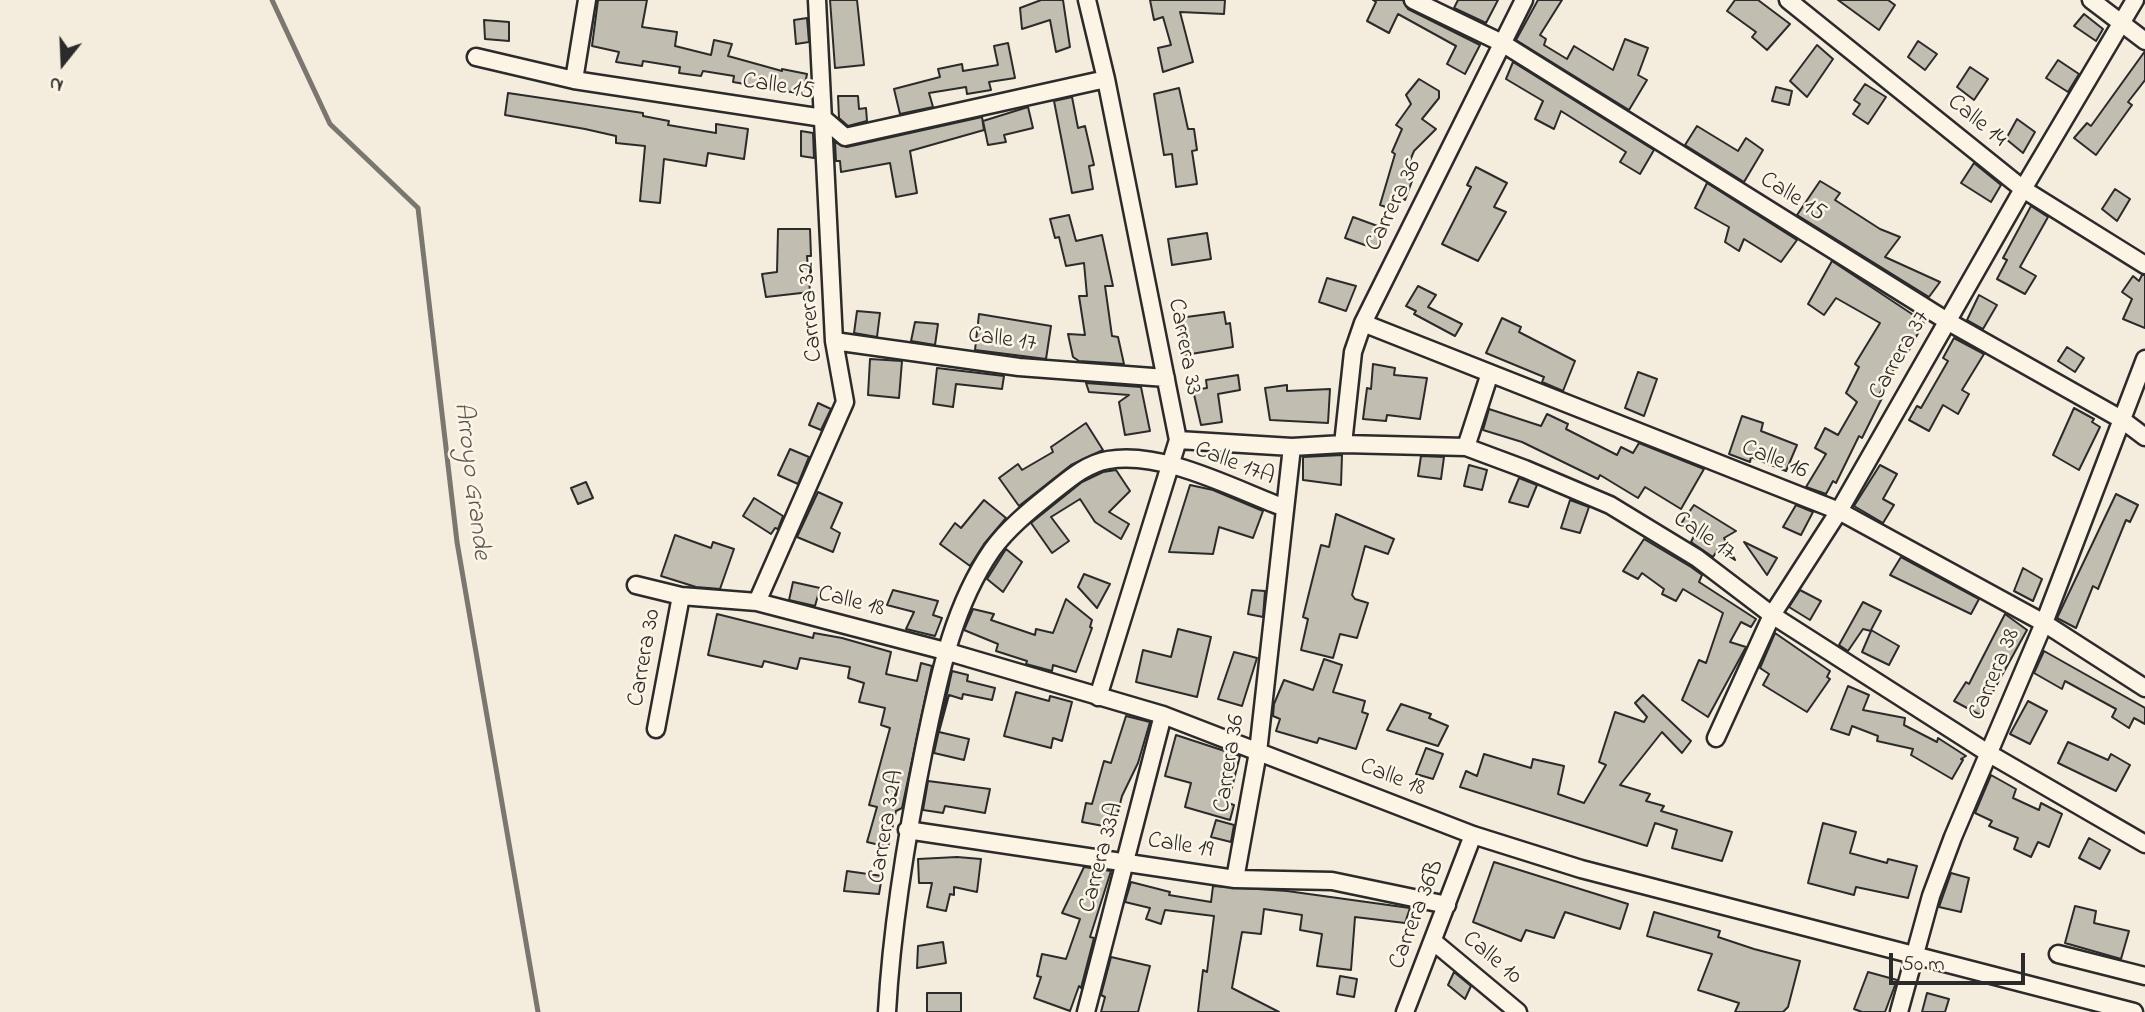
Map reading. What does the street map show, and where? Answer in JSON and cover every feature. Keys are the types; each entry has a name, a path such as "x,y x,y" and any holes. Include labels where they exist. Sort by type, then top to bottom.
{"street":[{"path":"574,80 587,0"},
{"name":"Carrera 32","path":"757,602 845,402 834,341 817,0"},
{"name":"Carrera 33","path":"1087,0 1106,79 1178,440"},
{"name":"Calle 15","path":"1413,0 1502,43 1947,321 2122,419 2145,437"},
{"name":"Carrera 36","path":"1343,444 1353,352 1363,323 1524,0"},
{"name":"Calle 14","path":"1788,0 2023,188 2145,265"},
{"path":"2091,0 2145,41"},
{"path":"2113,0 2122,24"},
{"name":"Carrera 37","path":"1716,738 1772,615 1839,511 2023,188 2135,0"},
{"name":"Calle 15","path":"476,57 574,80 823,118 845,136 1106,79"},
{"name":"Calle 16","path":"1363,323 1839,511 2044,623 2145,688"},
{"name":"Calle 17","path":"834,341 1019,367 1166,378"},
{"name":"Carrera 38","path":"1899,1012 1931,896 2044,623 2145,359"},
{"path":"1466,447 1490,373"},
{"path":"1098,697 1168,464 1178,440"},
{"name":"Calle 17","path":"1178,440 1292,447 1343,444 1466,447 1610,505 1697,558 1772,615 1988,753 2145,845"},
{"name":"Carrera 36","path":"1235,879 1258,752 1292,447"},
{"path":"945,651 970,591 992,550 1026,513 1077,472 1106,460 1138,458 1168,464"},
{"name":"Calle 17A","path":"1168,464 1285,508"},
{"name":"Calle 18","path":"636,585 681,596 757,602 945,651 1163,716 1473,835 1581,869 2134,1012"},
{"name":"Carrera 30","path":"656,729 681,596"},
{"name":"Carrera 32A","path":"887,1012 907,830 945,651"},
{"name":"Carrera 33A","path":"1086,1012 1163,716"},
{"name":"Calle 19","path":"907,830 1235,879 1332,881 1447,905"},
{"name":"Carrera 36B","path":"1405,1012 1473,835"},
{"name":"Calle 10","path":"1434,942 1518,1012"},
{"path":"2058,954 2145,976"}],"building":[{"path":"598,0 647,0 642,27 677,32 675,46 711,55 714,40 732,44 728,56 782,71 807,74 803,94 733,82 734,76 703,71 701,76 679,73 680,67 643,61 642,66 616,62 619,52 592,46"},
{"path":"830,0 857,0 864,65 835,68"},
{"path":"1041,0 1063,0 1070,47 1056,52 1050,20 1022,29 1020,8"},
{"path":"1150,0 1225,0 1224,14 1180,12 1193,62 1163,72 1158,48 1171,45 1163,17 1154,20"},
{"path":"1373,0 1403,0 1408,9 1480,45 1465,74 1447,64 1456,46 1398,14 1389,33 1367,21 1376,2"},
{"path":"1458,0 1498,0 1486,23 1454,8"},
{"path":"1538,0 1562,0 1540,35 1546,39 1544,45 1567,59 1574,46 1613,70 1625,39 1648,48 1638,75 1647,80 1629,110 1516,40"},
{"path":"1735,0 1758,0 1790,24 1767,50 1752,37 1756,32 1727,11"},
{"path":"1838,0 1888,0 1895,5 1879,30"},
{"path":"2084,14 2103,29 2096,41 2074,26"},
{"path":"807,18 809,42 796,44 794,20"},
{"path":"484,20 509,22 509,41 485,39"},
{"path":"1918,41 1937,54 1925,70 1908,57"},
{"path":"1008,43 1015,78 989,82 991,90 967,94 966,87 929,93 933,107 900,114 894,89 940,77 938,69 962,64 963,71 998,65 994,46"},
{"path":"1817,45 1833,59 1807,97 1790,81"},
{"path":"2145,51 2145,80 2128,102 2132,105 2096,155 2074,138 2087,123 2091,126"},
{"path":"2058,60 2079,74 2068,92 2046,78"},
{"path":"1513,62 1654,150 1640,174 1620,162 1626,152 1561,111 1554,129 1535,119 1543,101 1506,79"},
{"path":"1970,67 1988,79 1974,100 1957,87"},
{"path":"1419,79 1439,91 1439,98 1422,119 1436,129 1414,151 1404,175 1412,181 1405,200 1396,192 1389,208 1380,205 1395,154 1392,152 1402,129 1396,125 1411,104 1406,95"},
{"path":"1865,84 1886,97 1868,124 1853,114 1860,104 1854,100"},
{"path":"1776,87 1792,91 1789,105 1772,101"},
{"path":"1179,88 1188,129 1194,129 1197,150 1192,151 1197,184 1176,187 1172,154 1164,155 1154,94"},
{"path":"508,93 643,113 643,116 669,121 668,125 716,133 716,124 748,129 744,159 708,153 706,166 664,159 660,203 640,201 645,146 616,143 616,136 585,129 505,115"},
{"path":"838,96 858,96 859,109 866,108 867,121 848,126 839,118"},
{"path":"1072,97 1078,128 1085,126 1094,165 1089,166 1093,189 1072,193 1054,101"},
{"path":"1028,107 1033,128 1004,135 1006,142 988,145 983,121"},
{"path":"982,117 984,130 910,151 917,193 896,197 890,163 841,172 840,161 836,161 835,142 847,147"},
{"path":"2017,119 2035,132 2023,153 2006,139"},
{"path":"1697,126 1738,151 1746,138 1763,150 1744,182 1685,145"},
{"path":"801,131 813,133 814,158 801,156"},
{"path":"1974,163 2001,185 1991,202 1961,183"},
{"path":"1476,167 1507,183 1494,207 1506,212 1478,261 1442,244 1471,187 1467,185"},
{"path":"1820,181 1840,193 1835,200 1880,229 1900,237 1885,257 1940,282 1929,297 1797,215"},
{"path":"1707,183 1797,240 1781,262 1744,239 1739,251 1725,242 1729,227 1695,208"},
{"path":"2115,189 2130,199 2117,221 2102,209"},
{"path":"2031,206 2048,217 2020,267 2036,276 2025,294 1997,279 2007,260 2003,258"},
{"path":"1069,215 1076,241 1102,235 1113,286 1105,286 1112,336 1118,337 1124,364 1079,361 1073,357 1068,334 1085,335 1079,296 1087,296 1084,263 1066,266 1059,237 1055,238 1050,219"},
{"path":"1353,217 1383,228 1376,249 1345,238"},
{"path":"778,229 810,229 811,256 807,256 810,292 766,297 762,274 777,272"},
{"path":"1207,233 1211,259 1172,265 1168,239"},
{"path":"1832,261 1924,322 1907,354 1904,352 1880,393 1883,396 1862,438 1859,436 1836,483 1833,481 1826,494 1806,487 1826,454 1815,448 1825,428 1838,435 1857,402 1846,393 1859,367 1855,364 1880,323 1836,298 1824,315 1808,304"},
{"path":"2142,275 2145,275 2145,328 2123,319 2132,299 2122,292 2133,276 2139,281"},
{"path":"1327,278 1356,286 1346,311 1319,302"},
{"path":"1418,286 1436,295 1428,307 1462,324 1455,336 1414,314 1416,311 1406,306"},
{"path":"1979,295 1997,305 1983,329 1967,320"},
{"path":"857,311 880,313 877,337 854,333"},
{"path":"1224,312 1226,324 1230,323 1233,347 1185,355 1179,318"},
{"path":"979,314 1051,326 1046,359 975,350"},
{"path":"1502,318 1521,327 1519,332 1575,361 1563,391 1542,382 1544,377 1486,353"},
{"path":"915,322 938,324 935,345 911,341"},
{"path":"1954,338 1984,354 1962,390 1969,394 1958,414 1943,405 1929,431 1909,420 1917,406 1921,408 1948,361 1943,358"},
{"path":"2067,347 2084,358 2075,372 2058,361"},
{"path":"870,359 902,361 899,398 868,395"},
{"path":"1373,364 1395,368 1394,375 1427,378 1420,419 1387,415 1386,421 1363,419 1367,388 1371,389"},
{"path":"937,368 1004,376 1002,389 956,384 953,407 933,404"},
{"path":"1638,372 1657,379 1644,416 1625,408"},
{"path":"1238,375 1240,390 1218,394 1222,422 1201,425 1193,390 1207,388 1206,380"},
{"path":"1086,383 1141,387 1150,431 1125,435 1119,402 1129,395 1089,392"},
{"path":"1287,385 1287,391 1330,389 1328,423 1270,420 1265,388"},
{"path":"818,403 831,409 821,430 809,425"},
{"path":"2074,408 2094,419 2092,422 2100,427 2079,470 2053,455"},
{"path":"1489,409 1541,426 1547,414 1568,424 1566,429 1617,455 1621,447 1633,453 1639,443 1704,469 1681,509 1645,487 1638,498 1600,475 1598,479 1522,442 1483,430"},
{"path":"1742,416 1763,423 1761,431 1797,445 1786,471 1751,457 1750,462 1729,454"},
{"path":"1086,423 1103,450 1071,465 1019,506 999,478 1018,464 1022,470 1053,452 1051,447"},
{"path":"790,449 809,457 798,484 778,475"},
{"path":"1342,455 1341,485 1303,480 1303,457"},
{"path":"1421,456 1444,457 1441,479 1418,476"},
{"path":"1469,465 1487,470 1482,490 1464,486"},
{"path":"1880,465 1897,474 1883,499 1894,505 1883,523 1854,506"},
{"path":"1116,470 1130,491 1109,512 1129,524 1121,539 1095,522 1080,499 1051,517 1069,541 1052,553 1031,523 1082,482 1103,472"},
{"path":"1519,478 1537,485 1528,507 1509,502"},
{"path":"586,482 593,498 578,504 571,488"},
{"path":"1190,485 1213,490 1263,511 1253,538 1219,527 1213,554 1169,552"},
{"path":"818,492 842,503 831,528 840,533 833,552 797,537"},
{"path":"2116,494 2138,505 2130,522 2126,520 2098,589 2093,586 2076,628 2057,618"},
{"path":"754,498 783,516 778,529 775,528 771,534 743,516"},
{"path":"984,500 1006,518 970,566 940,544 955,523 961,528"},
{"path":"1570,500 1589,507 1580,533 1561,528"},
{"path":"1694,505 1736,531 1724,538 1735,560 1718,549 1713,557 1691,542 1695,534 1680,525"},
{"path":"1796,505 1813,512 1801,535 1783,527"},
{"path":"1336,514 1394,539 1388,554 1365,546 1352,595 1355,599 1368,603 1357,638 1340,634 1333,658 1301,650 1308,619 1303,617 1321,545 1329,547"},
{"path":"675,535 711,548 713,542 734,549 720,589 696,587 661,576"},
{"path":"1644,539 1691,567 1702,575 1699,582 1756,619 1751,627 1741,622 1730,642 1746,647 1708,717 1682,700 1699,660 1706,663 1723,613 1683,589 1676,601 1662,594 1664,589 1642,573 1638,579 1623,571"},
{"path":"1744,542 1777,558 1767,575"},
{"path":"1006,549 1022,562 1003,592 987,579"},
{"path":"1901,557 1979,599 1971,614 1890,575"},
{"path":"2023,568 2042,579 2033,601 2014,591"},
{"path":"1084,574 1110,584 1097,608 1078,587"},
{"path":"793,582 820,588 815,606 789,600"},
{"path":"893,590 938,601 933,615 942,618 935,636 906,629 914,612 887,605"},
{"path":"1252,590 1265,591 1263,617 1248,614"},
{"path":"1800,590 1821,601 1810,620 1789,607"},
{"path":"1066,599 1092,620 1092,628 1076,672 1053,665 1052,671 1026,664 1027,661 996,651 998,644 964,630 973,609 994,614 991,620 1035,635 1036,629 1053,633"},
{"path":"1863,602 1881,611 1871,630 1899,646 1889,665 1862,652 1871,631 1863,629 1848,651 1839,645"},
{"path":"717,614 813,638 814,633 842,638 891,652 886,674 917,681 921,663 932,666 902,808 896,811 888,847 867,842 877,807 869,805 890,728 881,725 885,708 859,702 864,683 848,678 850,667 800,658 797,669 764,661 762,667 708,655"},
{"path":"2005,614 2027,630 1980,715 1954,701 1966,682 1969,684"},
{"path":"1178,629 1211,637 1197,697 1136,682 1143,650 1171,657"},
{"path":"1775,633 1830,671 1827,677 1830,679 1807,712 1763,685 1769,674 1760,668"},
{"path":"2044,651 2145,708 2145,724 2134,718 2129,728 2112,717 2116,709 2065,681 2062,689 2034,673"},
{"path":"1234,652 1257,658 1242,706 1218,699"},
{"path":"1324,659 1342,665 1333,692 1365,701 1362,712 1368,714 1356,749 1319,738 1317,743 1276,731 1280,719 1273,716 1274,704 1284,680 1313,690"},
{"path":"952,671 968,675 967,681 995,688 992,700 963,694 962,699 949,695 939,732 969,739 964,760 934,753"},
{"path":"1848,686 1869,695 1863,710 1905,718 1904,725 1937,742 1938,738 1966,756 1961,759 1963,760 1952,779 1911,755 1913,749 1877,741 1878,736 1852,726 1849,735 1831,729"},
{"path":"1016,692 1049,701 1050,696 1072,702 1062,741 1053,738 1051,748 1004,736"},
{"path":"1643,695 1691,741 1682,753 1662,732 1620,785 1650,794 1646,801 1664,806 1661,811 1732,832 1722,861 1672,848 1677,830 1655,823 1647,846 1460,787 1466,771 1477,776 1484,754 1531,768 1533,759 1564,766 1558,794 1584,803 1606,765 1599,762 1615,712 1644,722 1647,717 1635,703"},
{"path":"2028,701 2047,711 2030,744 2010,734"},
{"path":"1401,704 1431,714 1429,718 1448,726 1438,746 1387,730"},
{"path":"1126,716 1150,722 1138,763 1122,796 1114,828 1082,822 1086,803 1092,804 1104,761 1111,763"},
{"path":"1176,735 1240,756 1228,803 1234,805 1230,820 1185,807 1191,783 1165,776"},
{"path":"2068,742 2108,760 2111,754 2130,765 2116,791 2058,763"},
{"path":"1426,748 1443,754 1433,779 1416,774"},
{"path":"1991,775 2016,789 2013,798 2039,810 2041,803 2062,814 2049,847 2038,842 2031,857 2014,849 2018,838 1989,826 1992,821 1975,813"},
{"path":"928,781 990,789 985,813 945,806 943,813 923,810"},
{"path":"1216,820 1234,825 1231,842 1211,837"},
{"path":"1823,823 1856,832 1850,853 1887,863 1888,859 1917,866 1908,898 1856,887 1854,895 1808,883"},
{"path":"2089,838 2110,850 2100,869 2079,858"},
{"path":"918,859 981,859 977,892 954,887 954,895 950,894 946,911 927,907 932,883 919,883"},
{"path":"1494,862 1628,904 1620,929 1565,912 1554,938 1526,930 1521,941 1473,922"},
{"path":"1084,867 1111,871 1090,937 1094,938 1081,988 1079,986 1070,1011 1034,998 1041,977 1037,976 1042,954 1066,959 1080,919 1062,913"},
{"path":"847,871 882,876 879,894 844,891"},
{"path":"1951,873 1969,878 1961,912 1939,907"},
{"path":"1131,882 1170,892 1169,895 1211,902 1213,886 1287,891 1410,908 1405,923 1355,917 1351,970 1317,966 1322,934 1300,930 1302,915 1264,909 1261,934 1242,932 1232,988 1279,1012 1198,1012 1203,970 1207,972 1214,916 1165,910 1161,924 1146,919 1150,908 1125,902"},
{"path":"2075,906 2096,911 2094,923 2129,931 2121,959 2065,943"},
{"path":"1654,912 1720,931 1718,937 1800,961 1788,1007 1783,1012 1735,1012 1739,1003 1698,990 1712,954 1647,936"},
{"path":"943,942 946,963 917,968 918,946"},
{"path":"1111,957 1150,966 1138,1012 1101,1012 1105,997 1101,995"},
{"path":"1454,972 1471,986 1465,999 1448,985"},
{"path":"1868,972 1897,980 1885,1012 1862,1012 1854,1009"},
{"path":"1340,976 1357,979 1354,997 1337,994"},
{"path":"927,993 961,993 961,1012 927,1012"},
{"path":"1927,993 1949,999 1945,1012 1922,1012"}],"waterway":[{"name":"Arroyo Grande","path":"272,0 330,124 418,208 457,542 538,1012"}]}
